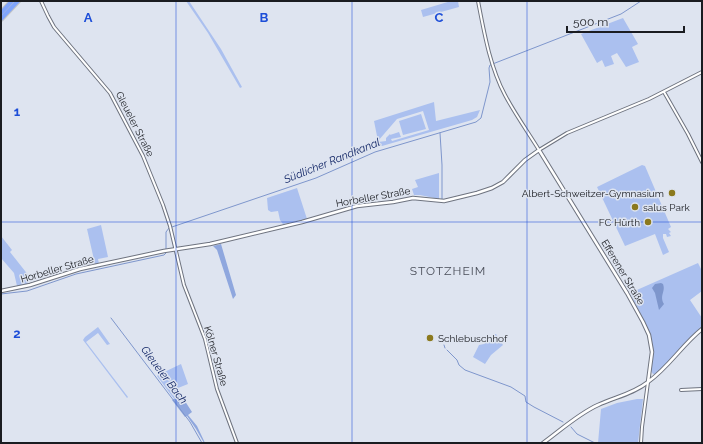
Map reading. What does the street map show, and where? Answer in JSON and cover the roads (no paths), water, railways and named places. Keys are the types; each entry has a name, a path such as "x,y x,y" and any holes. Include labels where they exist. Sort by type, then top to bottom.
{"highway":[{"path":"1,13 12,1"},
{"path":"1,19 18,1"}],"main road":[{"name":"Horbeller Straße","path":"1,291 30,285 74,271 164,251 205,245 302,222 356,206 413,198 444,201 477,193 492,188 503,182 525,160 539,150"},
{"name":"Efferener Straße","path":"539,150 627,293 643,322 649,335 651,346 648,382"},
{"path":"543,443 592,408 648,382 657,375 702,329"},
{"path":"650,372 652,375 657,375"}],"street":[{"name":"Gleueler Straße","path":"41,1 57,30 110,93 140,150 163,205 176,249"},
{"name":"Efferener Straße","path":"478,1 494,66 505,96 539,150"},
{"name":"Horbeller Straße","path":"539,150 574,130 664,92 701,72"},
{"path":"664,92 702,162"},
{"name":"Kölner Straße","path":"176,249 186,292 205,340 217,388 237,443"},
{"name":"Efferener Straße","path":"641,443 648,382"},
{"path":"640,387 645,388 647,391"},
{"path":"681,390 702,389"}],"waterway":[{"name":"Südlicher Randkanal","path":"1,294 27,291 76,274 164,255 166,253 166,232 169,228 316,178 375,152 476,122 481,118 490,82 490,65 621,14 641,1"},
{"path":"440,133 442,199"},
{"name":"Gleueler Bach","path":"111,318 190,422 202,443"},
{"path":"447,350 465,370 511,387 525,396 526,402 563,422"},
{"path":"571,427 577,434 595,443"}],"place":[{"name":"Albert-Schweitzer-Gymnasium","path":"672,193"},
{"name":"salus Park","path":"635,207"},
{"name":"FC Hürth","path":"648,222"},
{"name":"Schlebuschhof","path":"430,338"}],"district":[{"name":"STOTZHEIM","path":"448,271"}]}
